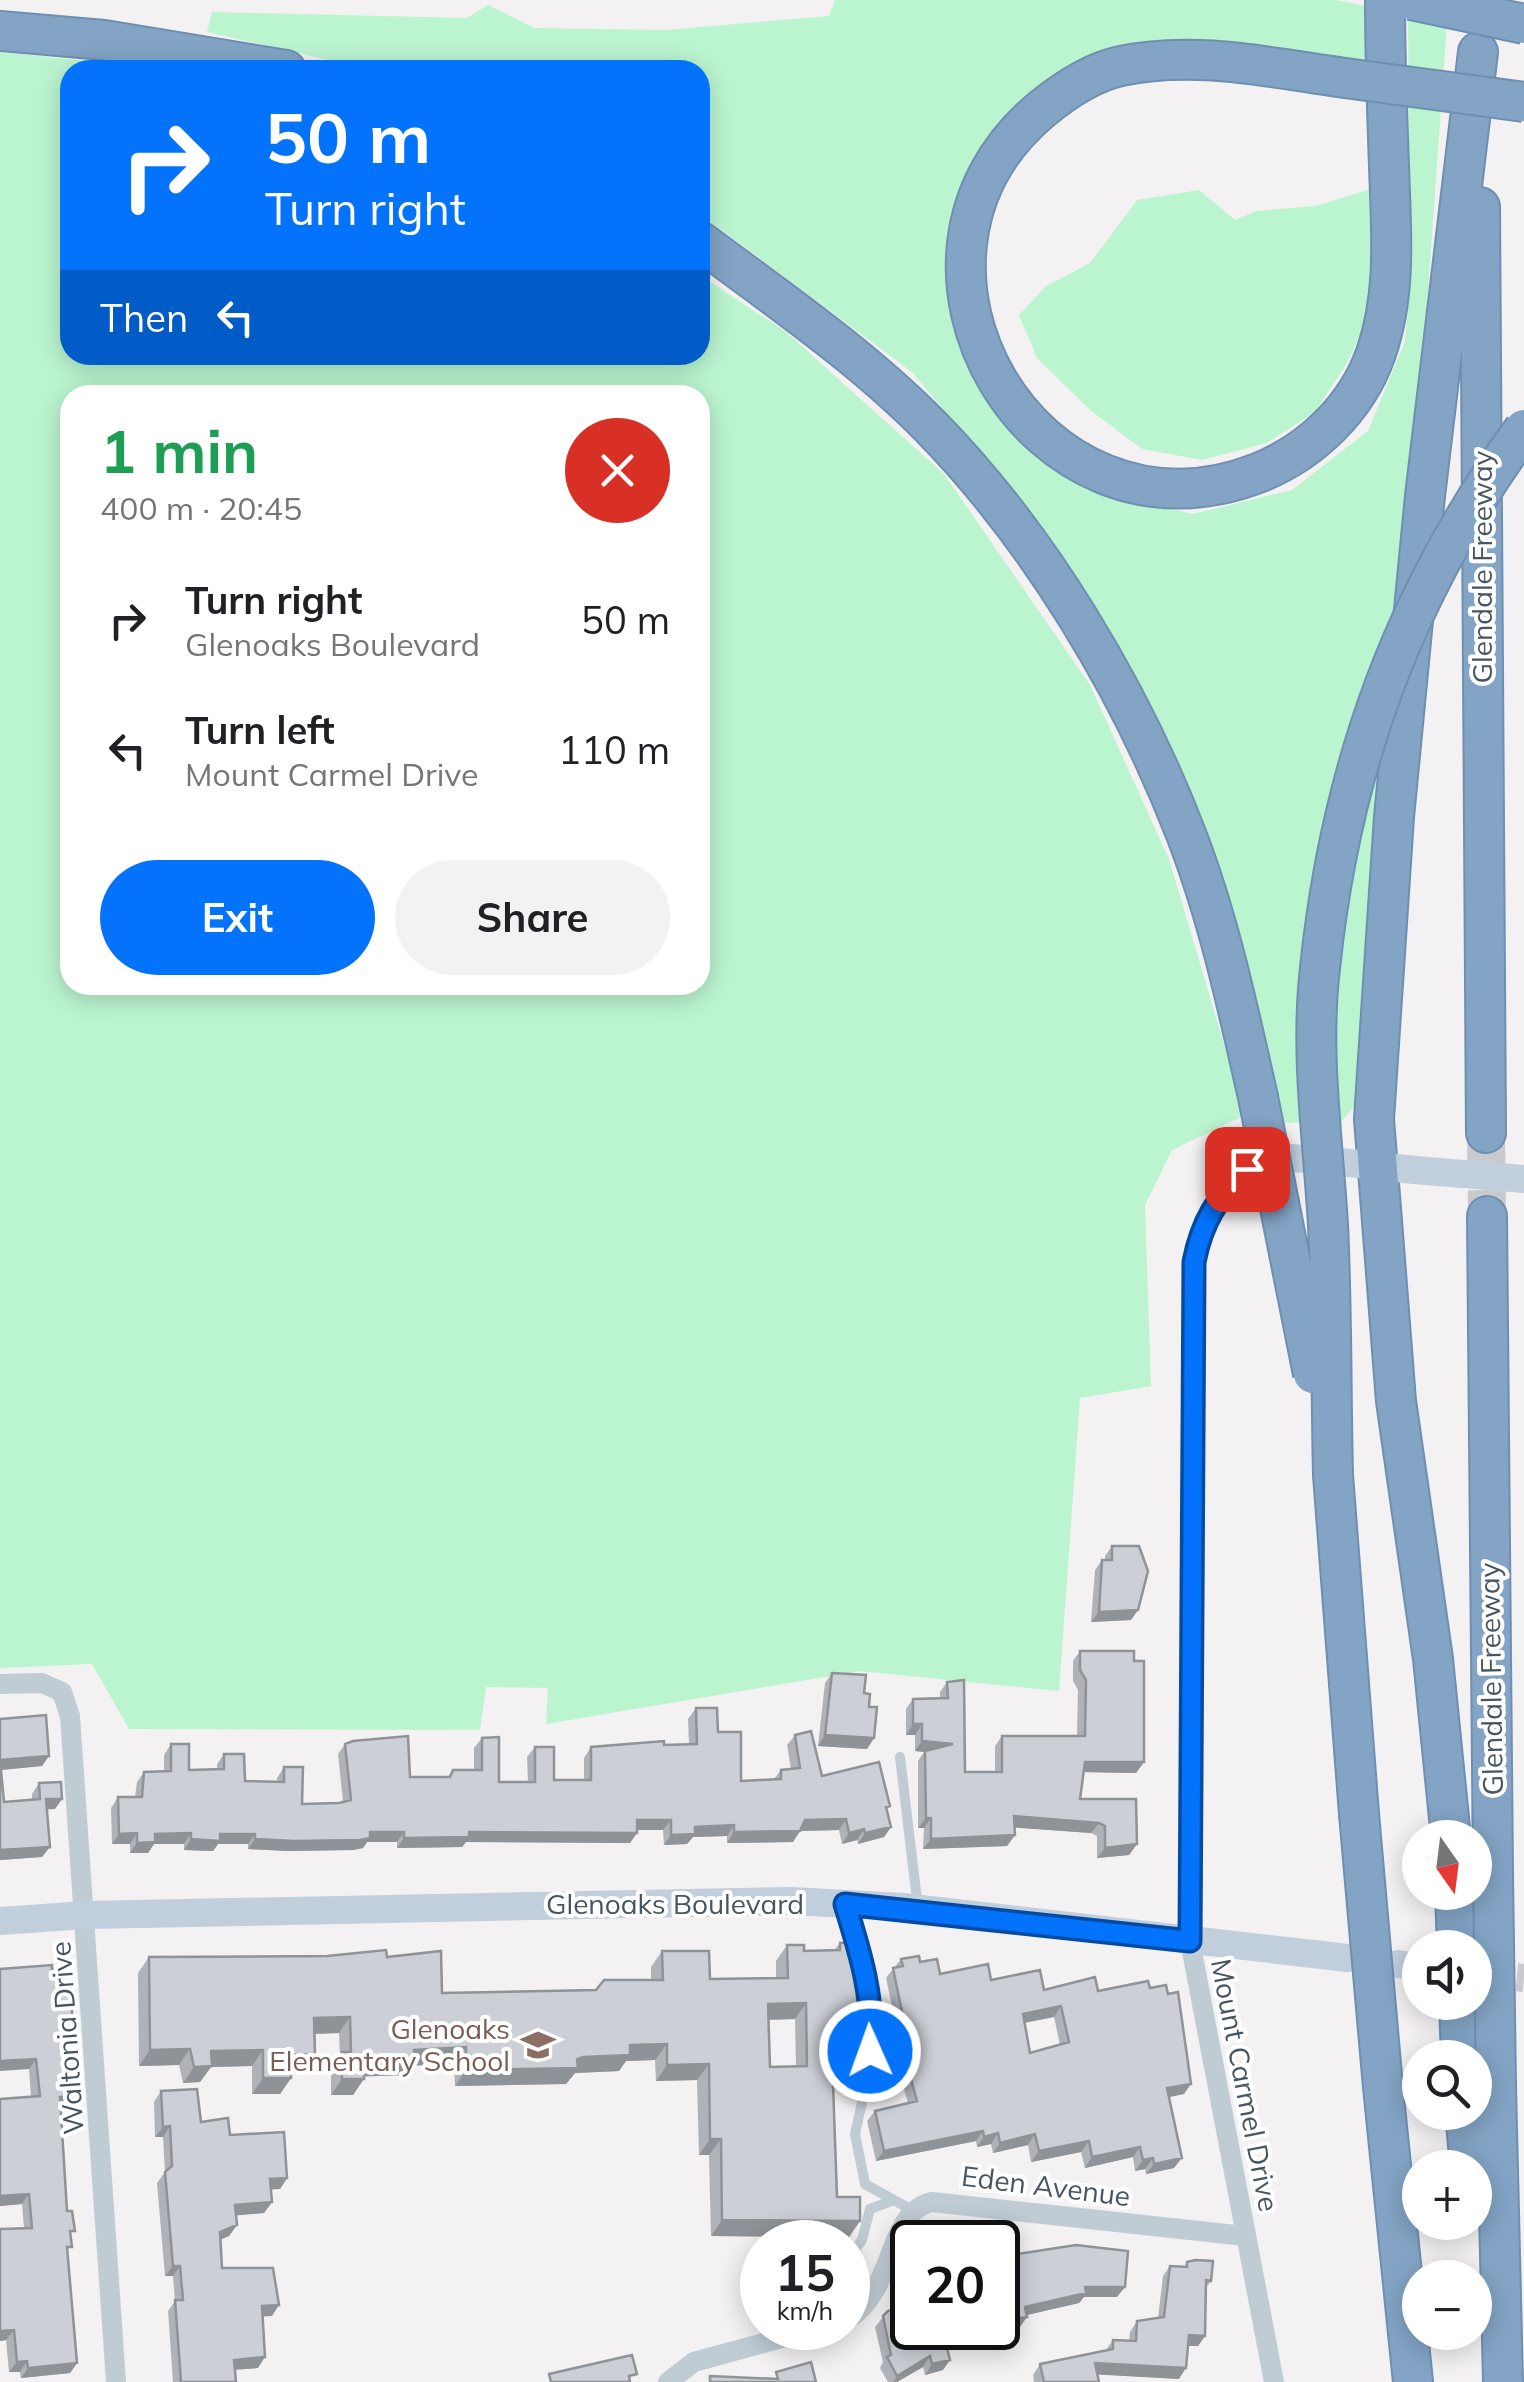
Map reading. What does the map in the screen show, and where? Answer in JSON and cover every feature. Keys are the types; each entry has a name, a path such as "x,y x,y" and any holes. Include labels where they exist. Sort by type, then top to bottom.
{"highway":[{"path":"1385,0 1389,301 1362,386 1314,441 1278,465 1236,482 1196,488 1154,487 1086,466 1048,445 999,388 970,320 967,274 971,222 984,181 1005,148 1064,91 1116,67 1160,59 1200,60 1346,78 1524,102"},
{"path":"1411,0 1524,24"},
{"name":"Glendale Freeway","path":"1478,0 1486,1133"},
{"path":"0,32 104,40 225,60"},
{"path":"1449,1820 1434,1659 1358,1164 1374,1119 1394,817 1425,496 1478,52"},
{"path":"710,249 832,338 929,424 998,501 1066,598 1132,719 1186,834 1227,960 1333,1475"},
{"path":"1413,2382 1359,1814 1333,1475 1328,1226 1316,1087 1320,969 1337,864 1370,717 1441,556 1524,429"},
{"name":"Glendale Freeway","path":"1487,1216 1502,2382"},
{"path":"1477,2240 1490,2382"}],"street":[{"name":"Mount Carmel Drive","path":"1274,2382 1190,1941 1194,1262 1200,1229 1212,1206 1247,1169 1286,1161"},
{"path":"1358,1164 1524,1179"},
{"name":"Waltonia Drive","path":"0,1684 42,1683 62,1692 70,1716 116,2382"},
{"name":"Glenoaks Boulevard","path":"0,1921 86,1915 669,1902 845,1904 1348,1958"},
{"name":"Eden Avenue","path":"903,2205 944,2201 1245,2236"},
{"path":"870,2300 875,2296 903,2205"},
{"path":"668,2382 694,2362 740,2349"}],"lane":[{"path":"900,1756 918,1909"},
{"path":"845,1904 864,1965"},
{"path":"866,1981 872,2030 856,2134 865,2184 903,2205"},
{"path":"867,2220 870,2209 903,2205"}],"green space":[{"path":"835,0 1335,0 1379,8 1381,70 1137,49 1004,128 961,334 980,391 1033,454 1088,489 1193,514 1292,490 1368,431 1405,341 1410,279 1408,16 1447,24 1409,557 1358,1102 1342,1121 1282,1123 1245,969 1022,504 912,372 710,221 710,60 329,60 207,32 212,12 467,18 488,5 535,28 666,30 829,16"},
{"path":"0,52 77,60 60,60 60,365 710,365 710,282 786,332 944,474 1090,685 1169,859 1245,1115 1172,1150 1145,1205 1151,1386 1080,1398 1059,1691 860,1671 546,1724 548,1688 486,1687 480,1730 129,1729 92,1664 0,1668"},
{"path":"1377,187 1375,302 1347,363 1315,412 1267,443 1202,460 1142,449 1090,410 1037,358 1019,315 1045,287 1090,263 1137,200 1199,190 1235,220 1256,211 1316,206"}],"building":[{"path":"1112,1546 1139,1546 1148,1571 1138,1610 1099,1612 1102,1560 1112,1560"},
{"path":"1080,1651 1134,1651 1134,1661 1144,1661 1144,1762 1085,1762 1080,1799 1136,1799 1137,1844 1105,1848 1105,1826 1099,1823 1014,1816 1015,1835 931,1839 931,1818 926,1818 925,1751 953,1744 922,1741 922,1724 913,1724 913,1699 948,1698 947,1682 964,1680 965,1772 1002,1772 1002,1736 1085,1736 1086,1680 1080,1670"},
{"path":"832,1673 866,1675 864,1693 870,1694 869,1707 877,1707 874,1738 825,1735"},
{"path":"696,1708 717,1708 718,1732 741,1732 741,1781 781,1779 781,1770 800,1768 795,1735 811,1731 822,1776 879,1762 891,1827 849,1833 846,1819 805,1820 800,1831 734,1832 734,1825 695,1827 695,1834 671,1835 671,1820 637,1820 637,1833 469,1832 469,1837 404,1838 404,1832 370,1832 370,1838 360,1840 294,1841 255,1839 255,1834 220,1834 220,1841 191,1839 191,1833 155,1834 155,1842 137,1843 137,1833 119,1834 118,1797 142,1797 144,1772 171,1771 171,1744 189,1744 189,1770 224,1769 224,1754 244,1754 245,1781 284,1782 284,1767 303,1767 302,1804 339,1803 351,1800 345,1744 353,1741 408,1736 410,1777 450,1777 453,1770 482,1770 482,1738 499,1737 499,1782 535,1782 535,1747 554,1747 554,1780 591,1780 591,1747 664,1741 664,1745 697,1744"},
{"path":"46,1715 49,1756 0,1760 0,1719"},
{"path":"0,1760 4,1802 40,1799 39,1783 61,1782 62,1799 46,1799 50,1847 0,1850"},
{"path":"864,1942 871,1985 868,2054 832,2055 837,2197 860,2197 860,2220 722,2220 721,2139 710,2139 709,2064 667,2065 667,2044 630,2045 630,2055 583,2057 577,2059 578,2068 466,2070 466,2047 414,2050 415,2059 364,2061 364,2079 342,2079 342,2052 351,2052 350,2017 314,2018 315,2054 291,2055 291,2078 263,2078 263,2050 211,2051 212,2066 194,2067 190,2049 150,2050 149,1957 327,1956 386,1950 387,1957 441,1951 442,1993 596,1990 604,1980 663,1980 662,1951 709,1951 710,1979 788,1978 787,1945 804,1945 804,1951 840,1950 840,1943","holes":["806,2003 807,2066 770,2067 768,2004"]},
{"path":"901,1959 937,1959 940,1974 988,1964 991,1980 1040,1970 1044,1990 1095,1977 1098,1991 1148,1981 1150,1988 1166,1985 1168,1994 1178,1992 1191,2084 1167,2088 1182,2158 1154,2164 1153,2158 1143,2160 1140,2147 1092,2157 1089,2141 1039,2151 1035,2134 1000,2143 998,2133 984,2137 983,2131 884,2151 875,2111 917,2101 897,2029 905,2027 893,1968 903,1966","holes":["1061,2006 1069,2042 1030,2053 1023,2014"]},
{"path":"52,1965 52,1970 69,1969 76,2069 68,2070 70,2096 60,2097 67,2211 72,2211 75,2231 70,2231 72,2247 67,2247 77,2363 28,2368 27,2361 17,2362 14,2330 0,2331 0,2229 32,2228 29,2194 0,2196 0,2099 40,2096 36,2059 0,2061 0,1969"},
{"path":"197,2089 201,2122 228,2118 230,2135 284,2132 287,2178 270,2179 272,2202 235,2205 237,2225 220,2232 222,2268 273,2268 279,2305 262,2306 265,2357 234,2360 236,2382 181,2382 175,2300 183,2300 180,2266 173,2266 165,2172 172,2166 170,2126 163,2127 161,2091"},
{"path":"1076,2245 1128,2251 1125,2287 1085,2287 1086,2293 1025,2307 1027,2317 1020,2318 1020,2254"},
{"path":"1213,2261 1211,2281 1206,2280 1205,2336 1189,2335 1186,2368 1095,2363 1099,2382 1044,2382 1040,2364 1113,2349 1113,2340 1136,2341 1137,2321 1164,2317 1170,2266 1187,2267 1187,2262"},
{"path":"888,2311 890,2350 948,2350 950,2360 932,2364 930,2356 897,2376 887,2357 891,2355 883,2316"},
{"path":"632,2355 637,2374 629,2376 630,2382 551,2382 549,2374"},
{"path":"811,2362 816,2382 710,2382 710,2376 778,2379 776,2372"}],"tunnel":[{"path":"1486,1133 1487,1216"},
{"path":"1492,1975 1524,1978"}],"place":[{"name":"Glenoaks Elementary School","path":"538,2045"}],"route":[{"path":"870,2051 872,2030 864,1965 845,1904 904,1907 1190,1941 1194,1262 1200,1229 1212,1206 1247,1169"}]}
